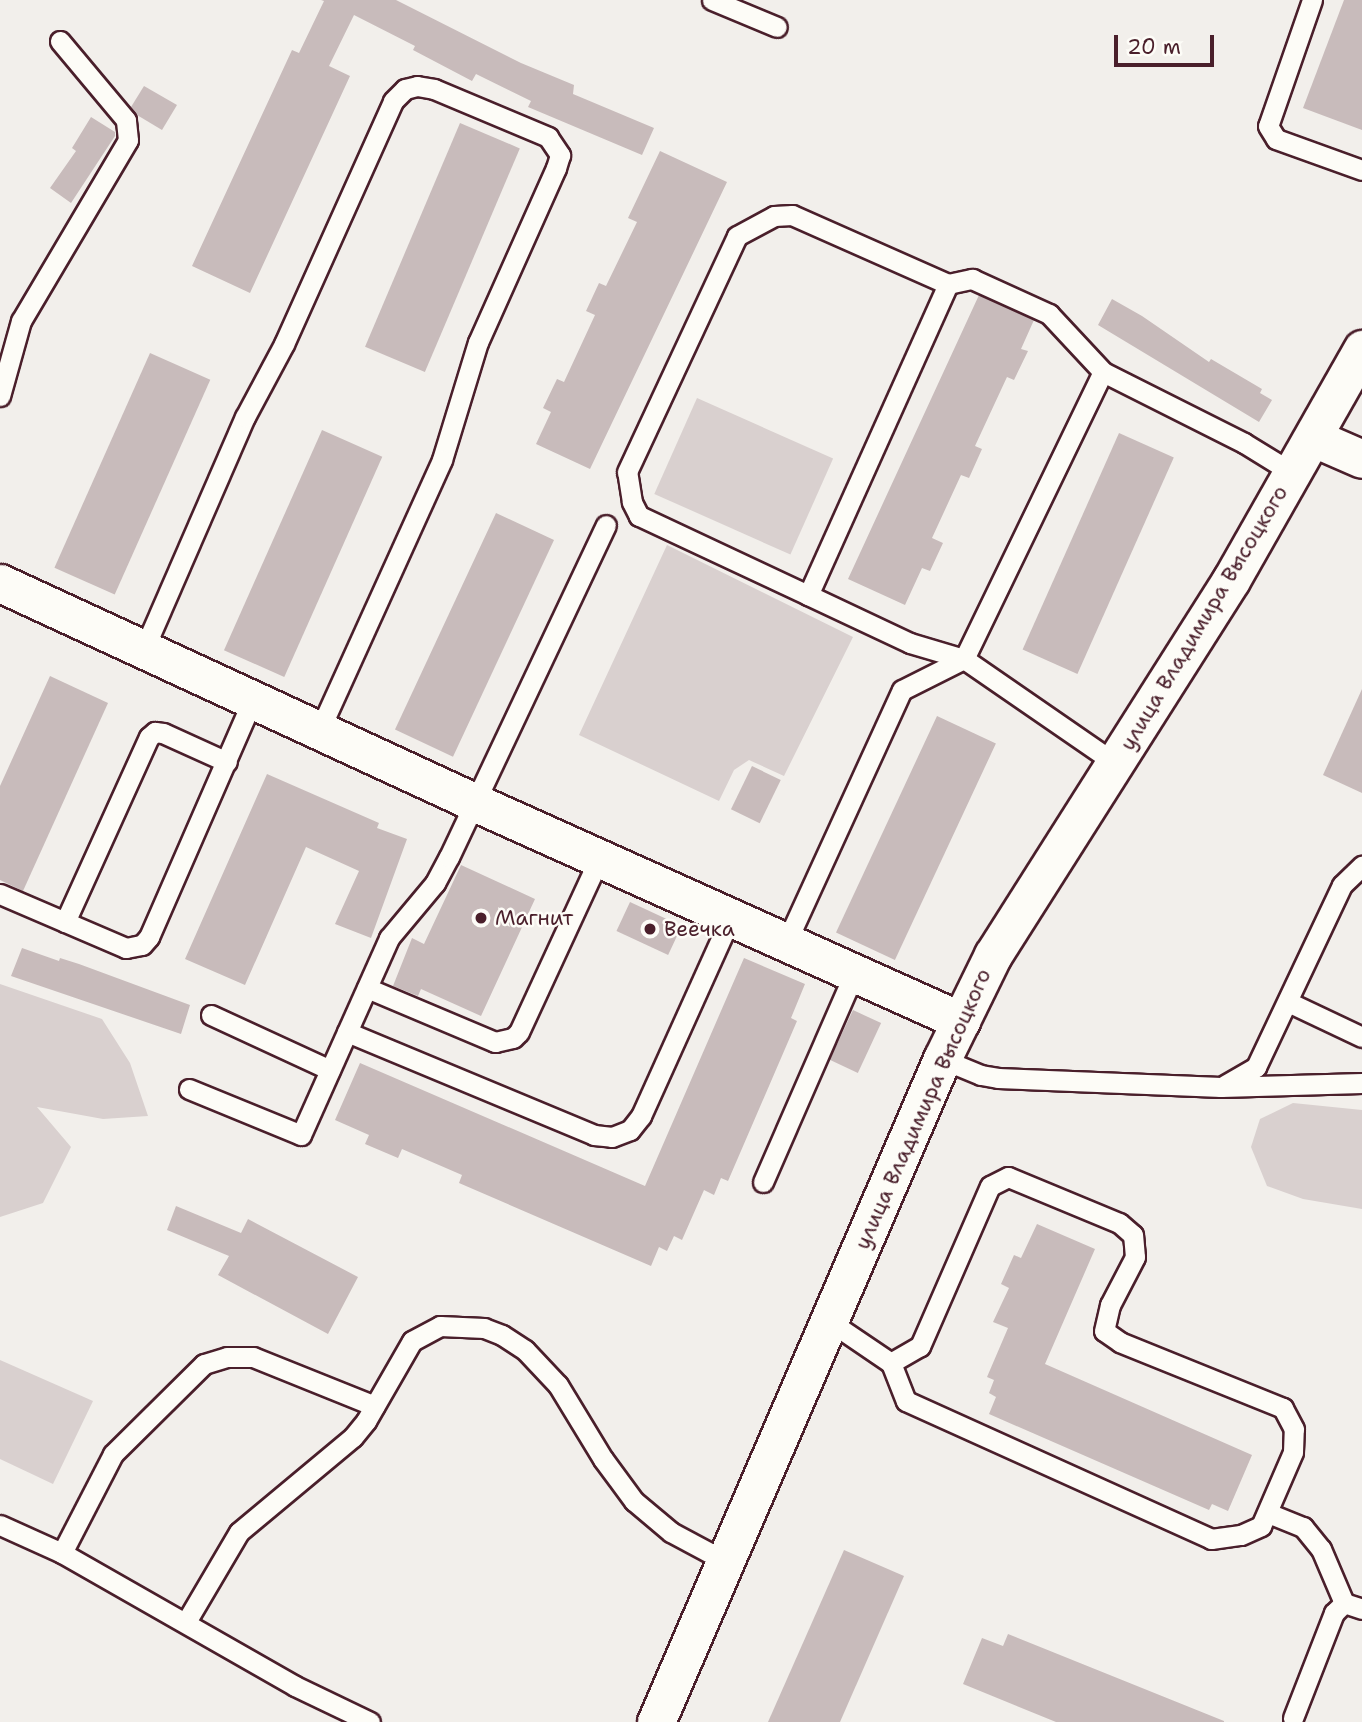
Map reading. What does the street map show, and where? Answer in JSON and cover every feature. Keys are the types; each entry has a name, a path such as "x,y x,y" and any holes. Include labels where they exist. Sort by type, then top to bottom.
{"street":[{"name":"улица Владимира Высоцкого","path":"656,1722 942,1059 961,1021 1020,909 1231,580 1314,438 1362,349"},
{"path":"1314,438 1362,459"},
{"path":"0,583 474,802 961,1021"}],"lane":[{"path":"712,0 777,27"},
{"path":"1312,0 1268,126 1276,139 1362,170"},
{"path":"0,396 21,321 128,140 126,120 60,41"},
{"path":"144,649 245,417 284,344 393,102 405,89 417,86 435,89 548,137 560,155 556,168 478,342 442,460 320,729"},
{"path":"1115,763 964,659 910,643 639,516 627,486 627,472 737,236 774,216 792,215 948,284 972,279 1049,314 1103,372 1244,443 1293,473"},
{"path":"808,595 948,284"},
{"path":"786,943 902,690 964,659 1103,372"},
{"path":"190,1089 301,1135 396,926 435,883 606,525"},
{"path":"0,894 126,948 142,945 149,937 253,699"},
{"path":"65,922 149,737 155,732 163,733 227,762"},
{"path":"367,988 495,1042 513,1038 519,1032 600,857"},
{"path":"1221,1087 1236,1082 1256,1067 1342,885 1362,866"},
{"path":"347,1032 593,1135 612,1137 630,1130 640,1116 731,917"},
{"path":"762,1182 854,974"},
{"path":"1288,1002 1362,1037"},
{"path":"211,1015 330,1070"},
{"path":"942,1059 981,1075 998,1078 1221,1087 1362,1083"},
{"path":"829,1321 891,1363 906,1401 1212,1539 1241,1535 1261,1526 1293,1452 1294,1429 1283,1408 1120,1342 1104,1331 1110,1305 1135,1257 1132,1235 1119,1223 1008,1177 990,1186 920,1346 891,1363"},
{"path":"186,1622 239,1532 339,1451 366,1421 403,1352 426,1331 460,1325 502,1335 524,1350 558,1385 603,1459 634,1501 671,1532 726,1561"},
{"path":"62,1553 113,1454 204,1364 227,1357 253,1357 375,1406"},
{"path":"1268,1513 1303,1527 1321,1549 1353,1606 1334,1613 1293,1718"},
{"path":"0,1525 62,1553 295,1686 370,1722"}],"shaded area":[{"path":"697,398 833,459 790,555 654,494"},
{"path":"667,545 853,637 784,776 749,760 734,770 719,801 579,735"},
{"path":"0,984 102,1019 130,1063 148,1116 103,1119 37,1107 71,1147 43,1203 0,1217"},
{"path":"1293,1103 1362,1110 1362,1209 1303,1199 1267,1186 1251,1147 1260,1119"},
{"path":"0,1360 93,1401 53,1484 0,1459"}],"building":[{"path":"321,0 396,0 521,63 574,85 573,94 654,128 642,155 528,107 531,101 476,74 472,81 413,50 415,46 354,15 329,66 350,76 250,293 192,266 292,50 299,53 324,1"},
{"path":"1344,0 1362,0 1362,130 1303,108"},
{"path":"144,86 177,105 162,130 137,115 131,107"},
{"path":"91,117 115,132 115,136 71,203 50,188 76,151 72,148"},
{"path":"460,123 520,148 425,372 365,347"},
{"path":"660,151 727,182 590,469 536,444 551,412 543,408 557,379 564,382 595,315 586,311 599,283 606,286 637,222 628,218"},
{"path":"979,295 1034,320 1021,349 1028,351 1014,380 1007,377 975,446 982,449 969,478 961,475 932,538 943,543 930,571 922,568 905,605 848,579"},
{"path":"1112,299 1209,362 1211,359 1262,389 1260,393 1272,400 1259,422 1098,325"},
{"path":"150,353 210,380 115,595 54,568"},
{"path":"322,430 382,457 284,677 224,650"},
{"path":"1119,433 1174,457 1077,674 1023,650"},
{"path":"496,513 554,540 453,757 395,730"},
{"path":"50,676 108,703 23,891 0,880 0,786"},
{"path":"1362,689 1362,793 1323,775"},
{"path":"937,716 996,743 895,960 836,933"},
{"path":"752,766 781,780 760,823 731,809"},
{"path":"267,774 379,823 377,828 407,839 371,938 335,924 359,871 306,847 245,985 185,959"},
{"name":"Магнит","path":"461,865 535,899 481,1016 421,989 418,996 393,986 412,938 424,944"},
{"name":"Веечка","path":"630,902 682,926 668,955 616,931"},
{"path":"22,948 59,961 60,958 79,964 190,1005 181,1034 11,976"},
{"path":"744,958 805,984 791,1018 797,1021 728,1181 721,1178 714,1195 704,1190 682,1240 674,1236 667,1251 659,1247 651,1266 459,1183 462,1175 402,1149 398,1158 365,1144 369,1135 335,1120 360,1063 645,1186"},
{"path":"853,1010 881,1023 858,1073 830,1060"},
{"path":"176,1206 241,1233 248,1219 358,1277 328,1334 218,1275 229,1256 167,1230"},
{"path":"1037,1224 1095,1249 1045,1364 1252,1455 1228,1511 1212,1504 1209,1510 989,1414 996,1397 989,1393 994,1380 987,1377 1008,1328 993,1322 1009,1288 1001,1284 1014,1255 1021,1258"},
{"path":"844,1550 904,1576 840,1722 768,1722"},
{"path":"1008,1634 1224,1722 1056,1722 963,1684 982,1638 1003,1646"}],"place":[{"name":"Магнит","path":"481,918"},
{"name":"Веечка","path":"650,929"}]}
